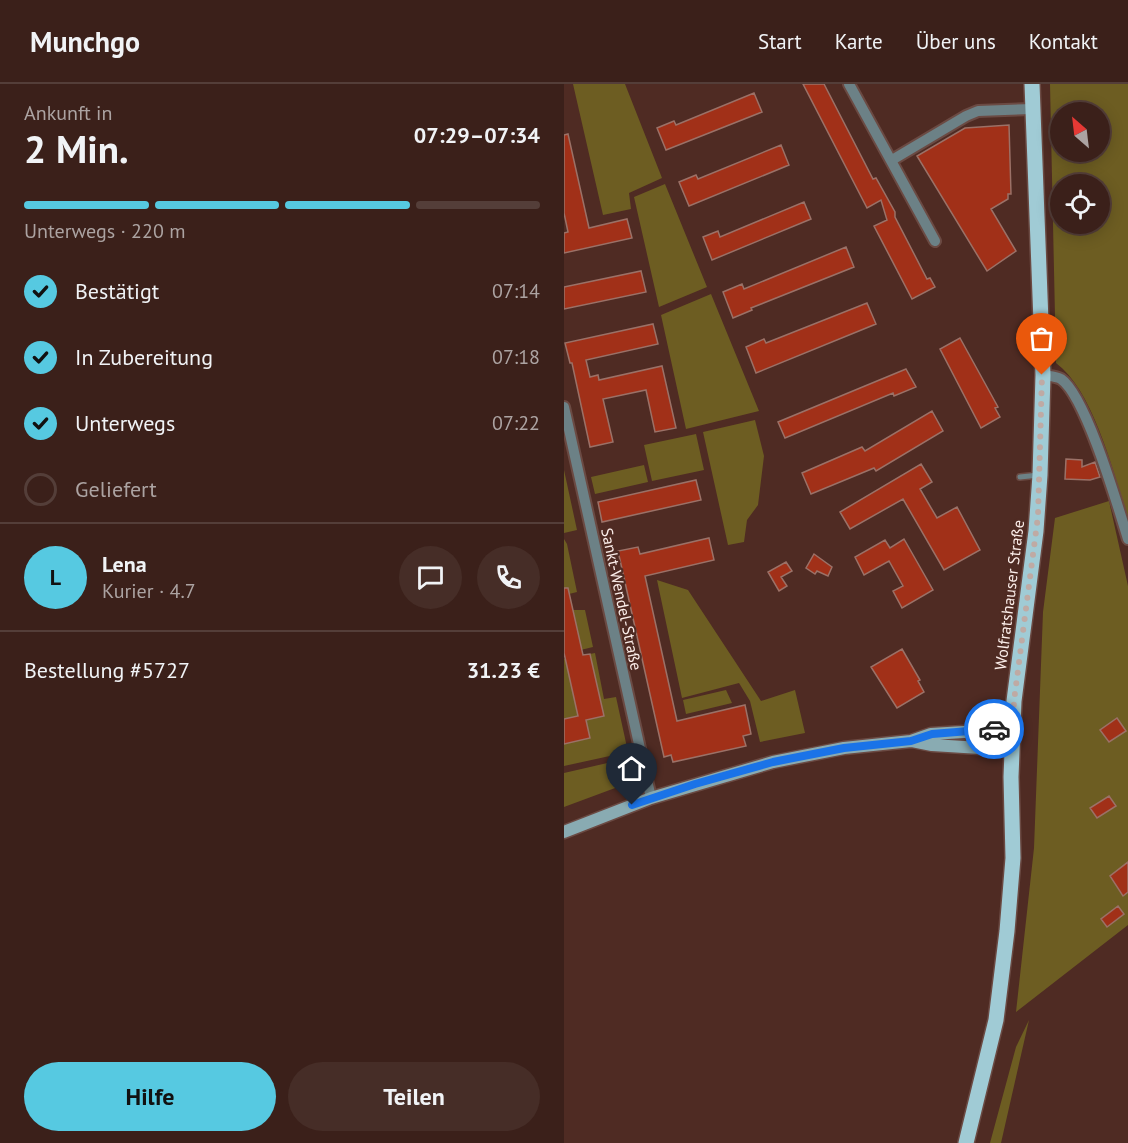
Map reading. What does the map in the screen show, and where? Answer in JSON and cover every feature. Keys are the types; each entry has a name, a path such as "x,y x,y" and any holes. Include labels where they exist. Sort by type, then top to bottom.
{"main road":[{"name":"Wolfratshauser Straße","path":"966,1143 996,1020 1007,931 1013,858 1013,729 1040,475 1042,375 1032,84"},
{"path":"564,832 651,798 773,762 844,748 911,741 932,734 1013,729"},
{"path":"911,741 932,745 1012,750"}],"street":[{"path":"849,84 935,240"},
{"path":"892,160 978,111 1033,109"},
{"path":"1042,375 1061,379 1069,387 1097,444 1128,539"},
{"name":"Sankt-Wendel-Straße","path":"564,407 651,798"}],"lane":[{"path":"1020,477 1040,475"}],"shaded area":[{"path":"573,84 625,84 662,178 629,193 631,209 603,215"},
{"path":"1050,84 1128,84 1128,519 1092,413 1069,376 1056,363 1053,234 1110,234 1110,174 1052,174 1052,162 1110,162 1110,102 1050,102"},
{"path":"665,184 707,287 659,307 634,197"},
{"path":"711,294 759,411 686,429 661,315"},
{"path":"755,420 764,456 758,505 747,520 744,542 728,545 703,432"},
{"path":"696,434 704,470 652,481 644,445"},
{"path":"644,465 648,482 595,494 591,477"},
{"path":"564,470 577,530 564,533"},
{"path":"1109,501 1128,586 1128,925 1016,1012 1034,848 1043,612 1055,518"},
{"path":"564,539 577,592 569,594 573,610 585,610 593,647 564,654"},
{"path":"657,580 688,590 761,701 795,690 805,733 760,742 750,701 739,683 682,698"},
{"path":"595,653 604,699 616,697 628,752 564,766 564,659"},
{"path":"726,690 732,703 686,714 683,700"},
{"path":"629,758 634,781 564,807 564,773"},
{"path":"1029,1020 1001,1143 990,1143 1016,1047"}],"building":[{"path":"803,84 824,84 873,179 876,178 895,212 895,217 927,279 930,278 935,287 912,299 874,226 887,220 881,200 867,208"},
{"path":"754,93 762,112 666,150 657,128 674,121 676,125"},
{"path":"1009,125 1011,194 1008,194 1008,199 991,209 1016,251 987,271 917,156 965,128"},
{"path":"568,134 589,228 627,219 632,238 564,253 564,233 568,232 564,213 564,135"},
{"path":"781,145 789,165 689,206 679,182 696,175 698,179"},
{"path":"804,202 811,219 712,260 703,237 718,231 720,237"},
{"path":"846,247 854,267 751,308 752,310 733,318 723,292 742,284 744,289"},
{"path":"641,271 646,292 564,309 564,287"},
{"path":"867,303 876,324 756,373 746,347 764,339 766,343"},
{"path":"653,324 658,344 586,360 590,377 598,375 599,380 662,366 676,428 655,432 646,390 603,399 613,442 590,447 572,363 570,363 565,343"},
{"path":"960,338 998,407 995,408 1000,417 981,428 940,349"},
{"path":"906,369 916,387 894,396 893,393 785,438 778,422"},
{"path":"932,411 943,431 876,471 874,468 811,494 802,473 862,447 865,451"},
{"path":"1066,459 1082,460 1082,467 1095,462 1100,477 1090,480 1065,479"},
{"path":"921,464 932,482 920,489 937,518 957,507 980,550 944,570 903,499 850,529 840,512"},
{"path":"696,480 701,500 602,522 598,502"},
{"path":"709,538 714,560 645,576 677,721 745,705 751,734 743,736 746,746 673,762 671,755 664,757 618,551 638,547 640,554"},
{"path":"904,539 933,590 902,608 893,591 903,586 889,561 864,575 855,557 885,540 890,548"},
{"path":"814,554 832,567 828,576 817,571 815,574 806,568"},
{"path":"786,562 792,571 781,577 787,586 779,591 768,572"},
{"path":"564,588 568,588 583,655 590,654 604,716 586,720 590,738 564,744 564,719 578,716 564,653"},
{"path":"902,649 920,680 918,681 924,692 897,708 871,667"},
{"path":"1117,718 1126,731 1109,742 1100,730"},
{"path":"1109,796 1116,806 1097,818 1090,808"},
{"path":"1128,862 1128,892 1123,896 1110,876"},
{"path":"1118,906 1124,914 1107,927 1101,919"}],"way so far":[{"path":"994,729 1013,729 1014,701 1038,516 1042,375"}],"route":[{"path":"632,805 773,762 844,748 911,741 932,734 994,729"}]}
